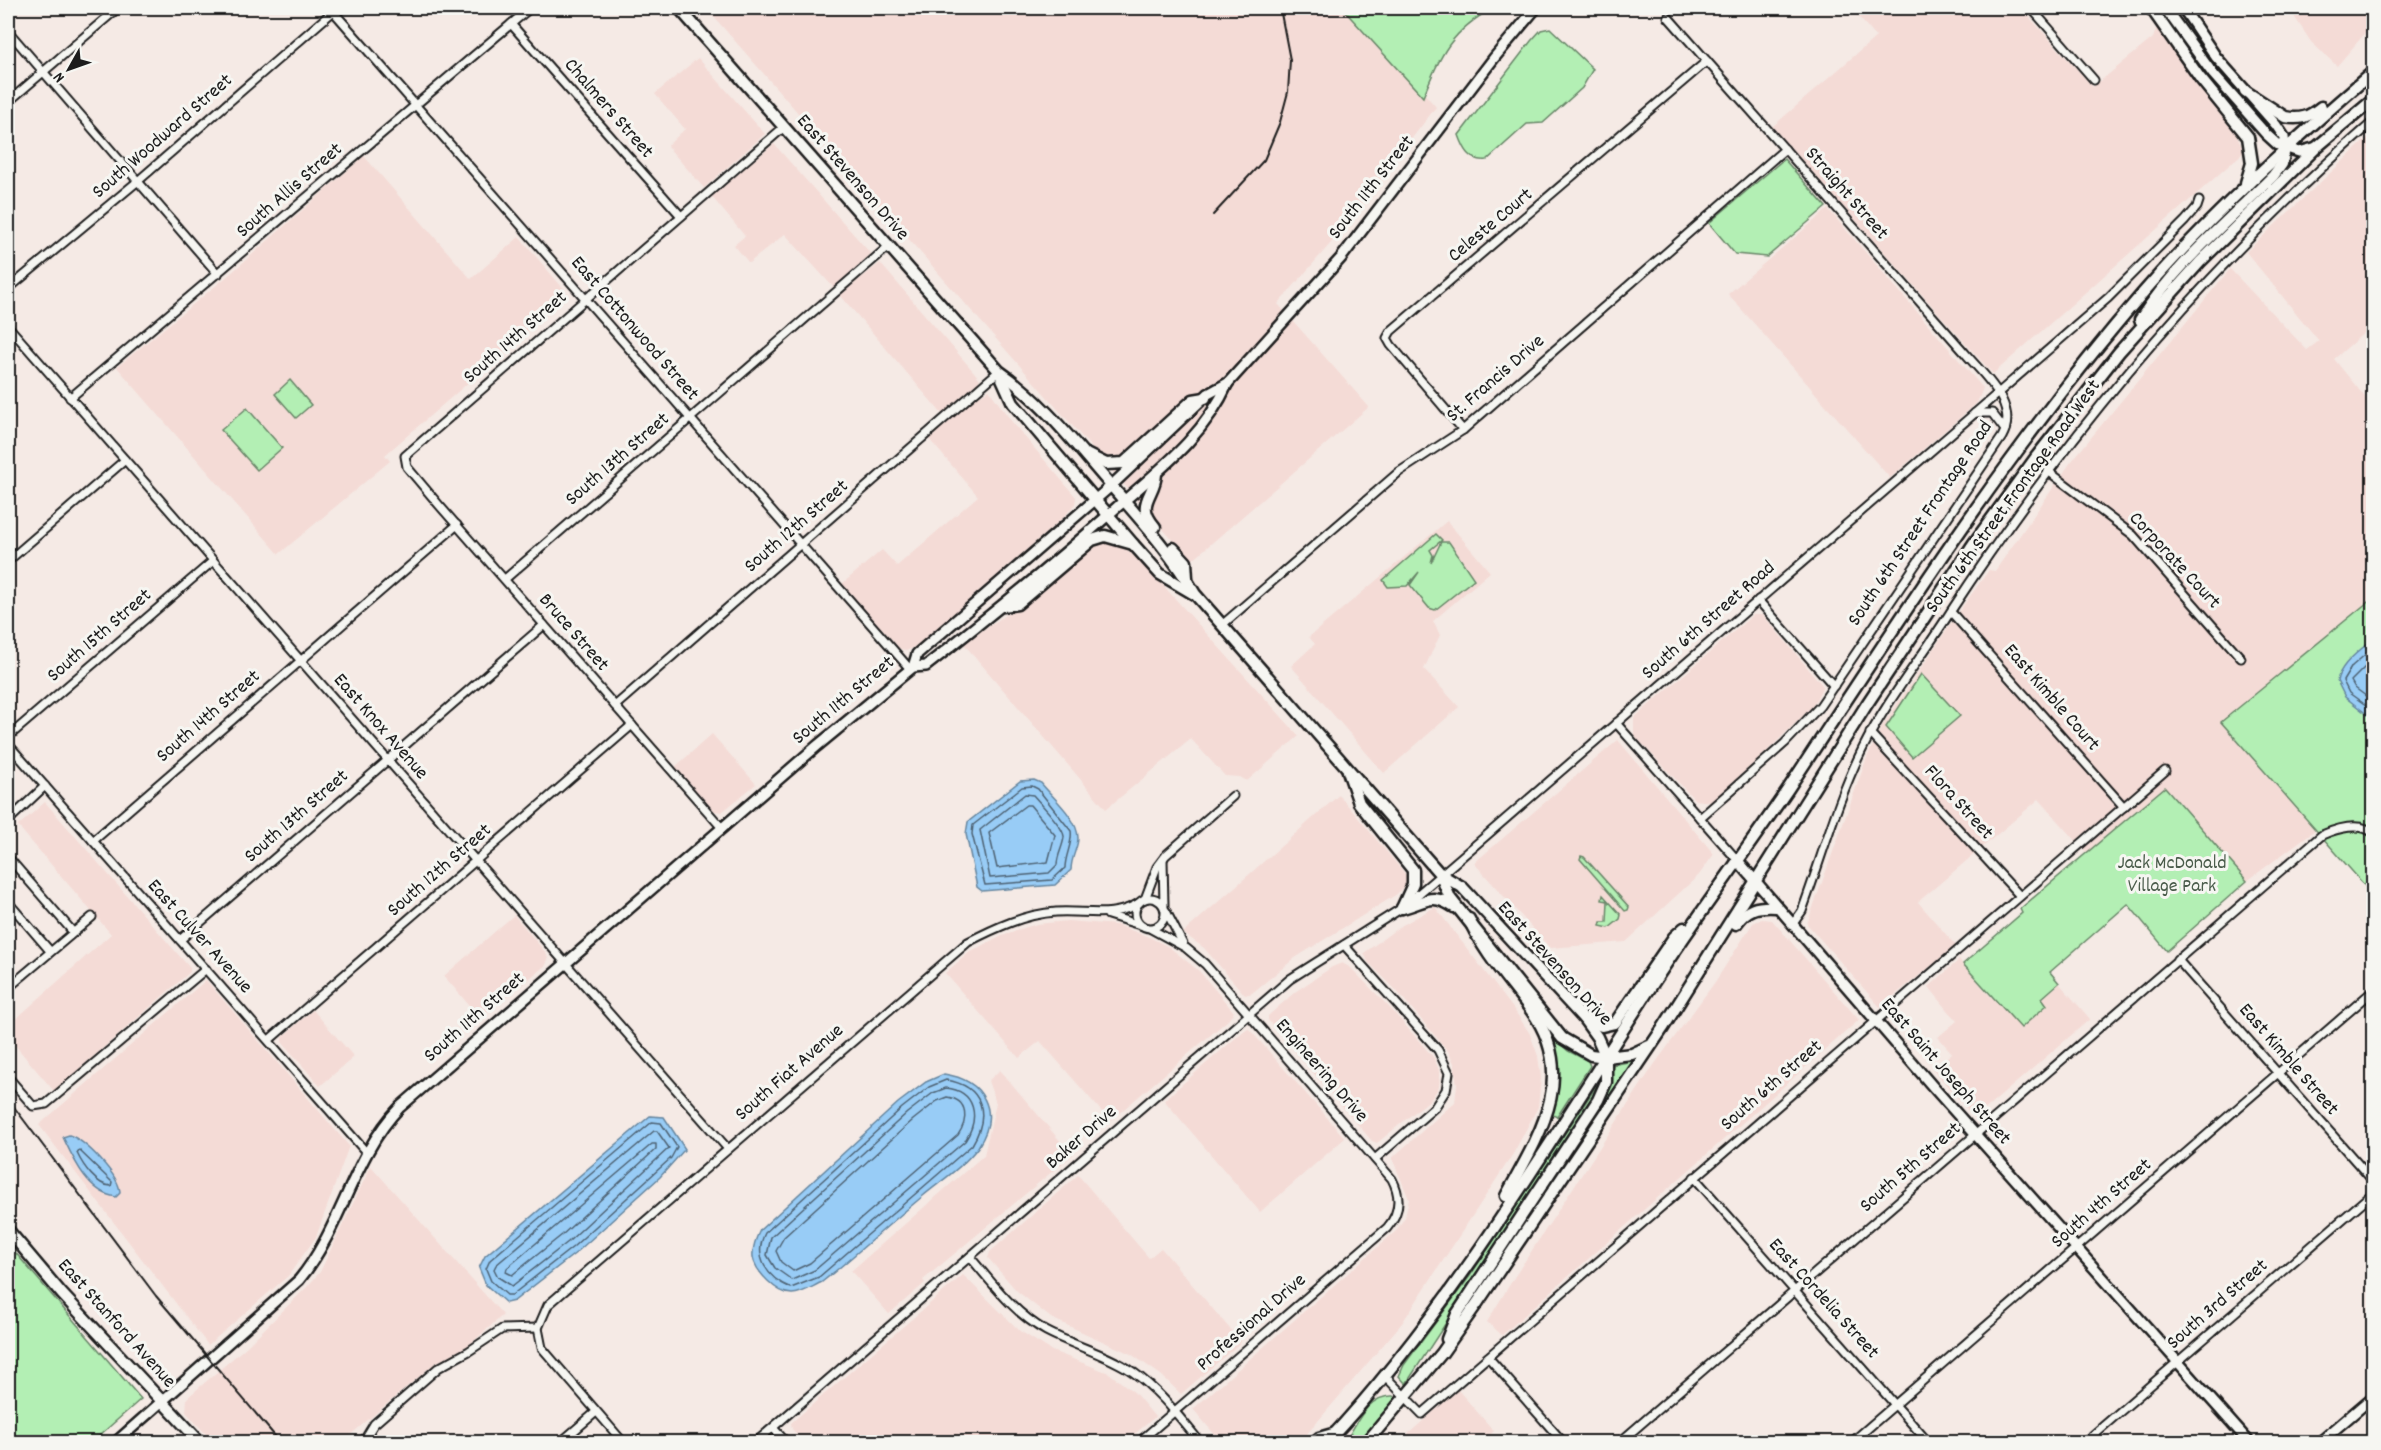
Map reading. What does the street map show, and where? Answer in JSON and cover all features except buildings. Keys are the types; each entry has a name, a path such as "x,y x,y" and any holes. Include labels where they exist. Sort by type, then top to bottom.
{"main road":[{"name":"East Stevenson Drive","path":"679,8 999,371 1027,391 1111,486 1175,560 1194,594 1440,874 1462,887 1584,1019 1597,1037 1606,1057"},
{"path":"2151,8 2200,78 2248,137 2252,156 2251,172 2237,195"},
{"path":"2245,91 2285,117 2302,118 2312,114 2373,62"},
{"path":"1327,1443 1385,1376 1432,1316 1703,909 1738,862 1948,544 2018,447 2145,290 2285,148 2373,71"},
{"path":"1367,1443 1442,1353 1651,1044 1867,704 1974,543 2037,456 2124,347 2200,262 2318,146 2373,99"},
{"path":"2124,347 2153,299 2273,176 2282,164 2285,148"},
{"name":"East Stevenson Drive","path":"999,371 1013,403 1133,544 1160,574 1194,594"},
{"path":"1081,452 1106,464 1124,463 1193,400 1205,398"},
{"path":"1156,474 1147,498 1147,514 1186,562 1188,582"},
{"path":"1003,606 1017,604 1092,540 1106,537 1133,544"},
{"path":"1347,768 1359,803 1413,870 1413,884 1402,908"},
{"name":"East Stevenson Drive","path":"1440,874 1450,898 1562,1038 1591,1055 1606,1057"},
{"path":"1402,908 1430,898 1443,901 1466,916 1480,944 1538,1021 1548,1043 1552,1066 1552,1090 1547,1117 1492,1229"},
{"path":"1679,1001 1695,989 1742,915 1753,908 1776,907"},
{"path":"1584,1019 1602,1026 1615,1023 1674,937 1703,909"},
{"path":"1606,1057 1632,1054 1651,1044"},
{"path":"1442,1353 1457,1314 1598,1100 1606,1082 1606,1057"},
{"name":"East Stanford Avenue","path":"8,1230 200,1443"},
{"path":"1314,1443 1319,1438 1336,1435"}],"street":[{"path":"8,102 118,8"},
{"name":"South Allis Street","path":"70,398 530,8"},
{"name":"South 11th Street","path":"117,1443 301,1278 322,1248 366,1152 400,1107 911,668 917,654 1111,486 1205,398 1228,383 1341,258 1494,58 1536,8"},
{"path":"2031,8 2094,80"},
{"path":"2165,8 2233,97 2266,135 2285,148 2299,152 2318,146"},
{"path":"2183,8 2216,57 2276,125 2284,137 2285,148"},
{"name":"East Cottonwood Street","path":"335,9 415,105 911,668"},
{"name":"South Woodward Street","path":"8,289 138,181 335,9"},
{"name":"Straight Street","path":"1668,17 1998,393"},
{"name":"Chalmers Street","path":"511,24 681,216"},
{"path":"8,31 218,274"},
{"name":"Celeste Court","path":"1463,430 1391,345 1388,338 1391,331 1707,61"},
{"name":"South 6th Street Frontage Road West","path":"1792,925 1802,911 1846,785 1870,733 2048,471 2122,377 2207,280 2303,185 2373,121"},
{"name":"South 14th Street","path":"405,456 784,127"},
{"name":"St. Francis Drive","path":"1222,625 1399,472 1463,430 1785,149"},
{"path":"1998,393 2138,270 2197,207 2199,201"},
{"name":"South 13th Street","path":"505,579 889,246"},
{"name":"East Knox Avenue","path":"8,326 387,761 567,962 728,1149"},
{"name":"South 12th Street","path":"615,706 999,371"},
{"name":"South 11th Street","path":"911,668 926,666 1003,606 1156,474 1205,424 1218,406 1228,383"},
{"name":"South 6th Street Road","path":"1440,874 1998,393"},
{"name":"South 6th Street Frontage Road","path":"1700,818 1801,728 1834,686 2005,430 2007,410 1998,393"},
{"path":"1975,413 1992,413 2005,430"},
{"name":"Bruce Street","path":"405,456 407,467 722,828"},
{"path":"8,561 125,460"},
{"name":"Corporate Court","path":"2048,471 2133,535 2241,658"},
{"name":"South 14th Street","path":"93,841 457,525"},
{"name":"South 15th Street","path":"8,737 213,561"},
{"path":"1758,600 1834,686"},
{"name":"East Kimble Court","path":"1951,612 2124,807"},
{"name":"South 13th Street","path":"180,940 544,625"},
{"name":"East Saint Joseph Street","path":"1616,723 1875,1021 2248,1443"},
{"name":"South 12th Street","path":"269,1040 632,726"},
{"name":"Flora Street","path":"1870,733 2020,896"},
{"name":"East Culver Avenue","path":"8,744 366,1152"},
{"name":"South 6th Street","path":"1385,1376 1422,1414 2165,771"},
{"path":"8,821 45,786"},
{"path":"1186,948 1151,928 1142,926 1136,918 1157,867 1233,796"},
{"name":"South 5th Street","path":"1620,1443 2322,835 2339,830 2363,828 2373,834"},
{"path":"8,857 73,932"},
{"path":"1151,928 1164,921 1163,860"},
{"name":"Baker Drive","path":"756,1443 1290,980 1402,908 1440,874"},
{"path":"1142,901 1157,900 1165,909 1176,935 1186,948"},
{"name":"South Fiat Avenue","path":"538,1329 539,1320 548,1305 968,942 1005,924 1029,916 1054,912 1102,914 1123,912 1142,901"},
{"path":"8,902 50,951"},
{"name":"South Fiat Avenue","path":"1102,914 1142,926"},
{"path":"8,988 92,917"},
{"path":"1344,945 1438,1050 1449,1073 1446,1090 1435,1107 1375,1159"},
{"name":"Engineering Drive","path":"1186,948 1205,964 1250,1014 1392,1179 1398,1193 1397,1210 1387,1228"},
{"name":"East Kimble Street","path":"2177,959 2373,1182"},
{"path":"8,1077 33,1106 46,1104 206,969"},
{"name":"South 4th Street","path":"1852,1443 2373,990"},
{"name":"East Cordelia Street","path":"1694,1177 1928,1443"},
{"name":"South 3rd Street","path":"2085,1443 2373,1192"},
{"name":"Professional Drive","path":"1139,1443 1387,1228"},
{"path":"970,1257 1007,1300 1027,1319 1068,1342 1126,1367 1148,1383 1200,1443"},
{"path":"363,1443 374,1424 438,1368 502,1329 538,1329 539,1341 545,1353 623,1443"},
{"path":"1488,1357 1563,1443"},
{"path":"2320,1443 2373,1396"},
{"path":"561,1443 596,1412"},
{"path":"773,1428 786,1443"}],"shaded area":[{"path":"706,8 1350,8 1436,107 1337,236 1278,304 1369,407 1191,561"},
{"path":"1851,8 2021,8 2093,87 2153,38 2157,27 2195,81 2233,126 2244,152 1993,374 1772,127 1876,37"},
{"path":"2291,8 2373,8 2373,24 2337,66 2311,42"},
{"path":"698,58 765,134 704,188 667,146 685,129 655,94"},
{"path":"2373,133 2373,325 2334,359 2373,407 2373,598 2221,722 2315,830 2247,881 2165,788 2087,853 2039,799 1918,902 1956,946 1880,1007 1807,924 1866,760 1881,728 1960,610 1989,570 1995,571 2071,462 2230,269 2307,350 2319,341 2246,252"},
{"path":"774,144 871,254 834,288 785,234 749,263 734,245 745,236 711,196"},
{"path":"364,156 471,279 519,237 569,295 385,455 390,461 279,554 117,367 230,274"},
{"path":"1828,209 1983,388 1977,403 1890,478 1728,294"},
{"path":"880,263 980,379 973,389 943,415 840,295"},
{"path":"989,390 1012,422 1076,497 1075,504 1064,517 917,646 906,651 899,648 842,584 882,550 897,566 978,496 929,439 974,399"},
{"path":"1447,521 1490,572 1433,621 1440,635 1424,669 1459,707 1384,773 1291,666 1315,644 1309,637"},
{"path":"1102,541 1122,546 1142,562 1299,736 1247,781 1240,777 1225,776 1191,739 1106,809 963,643 1018,607 1092,543"},
{"path":"1753,615 1763,615 1823,686 1813,706 1711,802 1695,800 1634,735 1634,718"},
{"path":"712,734 756,784 722,812 714,811 674,768"},
{"path":"1618,740 1714,854 1699,875 1626,942 1550,948 1474,863"},
{"path":"1339,795 1407,876 1406,884 1397,894 1295,958 1252,993 1245,995 1204,948 1183,933"},
{"path":"45,802 190,968 190,972 54,1091 8,1037 8,1026 111,934 18,826"},
{"path":"1435,907 1530,1034 1538,1056 1541,1078 1538,1107 1513,1154 1402,1323 1300,1442 1221,1442 1193,1409 1396,1231 1405,1217 1409,1199 1392,1158 1455,1102 1457,1084 1454,1063 1448,1051 1396,990 1368,962 1364,953 1399,927"},
{"path":"514,915 546,953 548,959 546,965 480,1018 444,976"},
{"path":"1762,919 1772,920 1859,1020 1502,1335 1487,1322 1515,1276 1654,1065 1715,982 1753,923"},
{"path":"1068,921 1117,925 1169,947 1199,971 1234,1012 1228,1020 1110,1121 1040,1041 1019,1058 945,973 970,952 1002,935 1037,924"},
{"path":"1959,960 1992,998 2047,1005 2042,999 2059,983 2090,1019 1975,1118 1933,1069 1952,1053 1938,1037 1957,1021 1929,987"},
{"path":"1342,963 1351,968 1390,1008 1434,1058 1440,1073 1439,1087 1431,1099 1377,1143 1372,1141 1268,1020 1268,1016 1295,992 1332,967"},
{"path":"206,980 349,1146 316,1237 288,1276 208,1345 39,1125"},
{"path":"313,1010 354,1057 320,1086 282,1042 282,1037"},
{"path":"1249,1029 1345,1138 1260,1212 1164,1100"},
{"path":"1000,1070 1072,1155 923,1280 925,1283 889,1314 851,1271 984,1155 996,1103 988,1081"},
{"path":"371,1166 503,1315 468,1346 435,1363 342,1442 213,1442 186,1412 187,1398 246,1347 320,1272"},
{"path":"1078,1175 1149,1258 1161,1248 1241,1342 1181,1394 1161,1375 1131,1354 1051,1318 1017,1291 988,1258 990,1252"},
{"path":"963,1275 1020,1331 1052,1351 1109,1373 1135,1393 1155,1417 1125,1442 804,1442 792,1429 791,1423"},
{"path":"1458,1390 1494,1431 1482,1442 1399,1442"}],"green space":[{"path":"1342,8 1493,8 1467,26 1449,45 1423,97"},
{"path":"1550,28 1593,69 1582,88 1543,123 1527,124 1487,160 1472,157 1459,135 1531,41 1541,30"},
{"path":"1784,159 1826,207 1767,257 1735,254 1709,223"},
{"path":"290,380 311,405 296,418 275,394"},
{"path":"247,408 282,448 257,470 221,430"},
{"path":"1436,534 1442,540 1430,550 1433,555 1431,563 1441,542 1449,542 1474,579 1435,610 1429,608 1410,585 1419,572 1407,586 1388,587 1383,580"},
{"path":"2373,598 2373,895 2221,722"},
{"path":"1921,674 1960,716 1912,757 1886,727"},
{"name":"Jack McDonald Village Park","path":"2165,787 2247,881 2167,951 2128,904 2050,972 2059,983 2042,998 2047,1005 2021,1028 1963,964 2022,913 2020,909"},
{"path":"1581,856 1629,907 1628,910 1625,911 1580,859"},
{"path":"1603,895 1621,915 1620,919 1609,928 1600,926 1601,922 1607,922 1608,901 1602,900"},
{"path":"1556,1040 1568,1051 1588,1061 1590,1066 1557,1117 1551,1114 1551,1043"},
{"path":"1633,1061 1585,1132 1610,1087 1612,1065"},
{"path":"1597,1085 1593,1098 1406,1384 1399,1376 1404,1365 1470,1276"},
{"path":"8,1244 141,1399 92,1442 8,1442"},
{"path":"1393,1396 1396,1398 1359,1442 1345,1442 1370,1405 1376,1400"}],"water":[{"path":"2373,638 2373,719 2345,697 2337,681 2347,662"},
{"path":"1034,780 1041,783 1064,808 1077,830 1077,845 1071,870 1055,885 982,891 977,887 966,834 968,822 1020,781"},
{"path":"944,1074 958,1077 969,1083 985,1100 988,1122 978,1147 959,1167 822,1282 796,1294 786,1293 774,1286 758,1269 753,1257 760,1230 898,1103 926,1082"},
{"path":"650,1116 664,1117 685,1149 660,1177 577,1252 514,1301 506,1303 486,1285 479,1268 485,1256"},
{"path":"69,1135 84,1144 108,1168 120,1193 116,1197 97,1189 83,1173 63,1137"}],"railway":[{"path":"1213,215 1264,160 1280,122 1288,92 1290,60 1280,8"},
{"path":"8,1099 156,1296 280,1442"}]}
